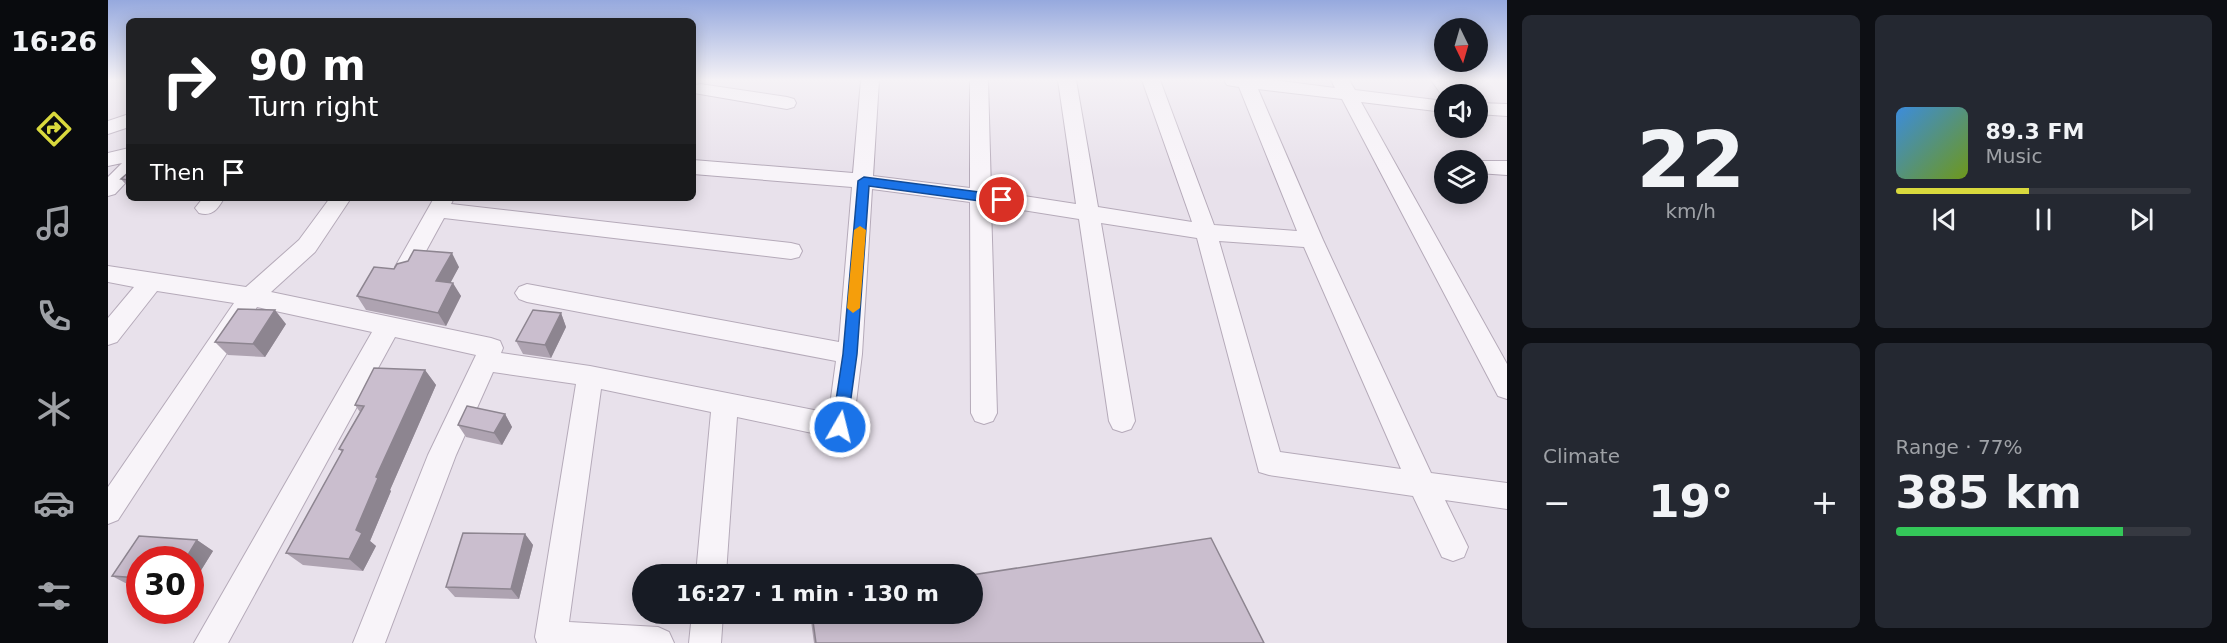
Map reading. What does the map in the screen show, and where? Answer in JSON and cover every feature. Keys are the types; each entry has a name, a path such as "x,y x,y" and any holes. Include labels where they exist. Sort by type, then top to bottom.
{"street":[{"path":"485,361 590,376 840,427 850,354 868,110"},
{"path":"980,110 984,413"},
{"path":"1072,110 1122,421"},
{"path":"1162,110 1206,232 1269,463 1507,496"},
{"path":"1254,110 1422,484 1453,547"},
{"path":"1357,110 1507,388"},
{"path":"108,128 126,121"},
{"path":"108,160 126,155"},
{"path":"696,167 864,181 981,196 1206,232 1312,240"},
{"path":"1488,168 1507,168"},
{"path":"108,189 126,170"},
{"path":"108,511 251,297 307,246 339,201"},
{"path":"406,267 441,204 791,251"},
{"path":"108,274 251,297 491,348 442,455 369,643"},
{"path":"108,335 152,281"},
{"path":"527,293 850,354"},
{"path":"210,643 389,326"},
{"path":"590,376 551,637 607,642 658,643"},
{"path":"712,564 725,405"},
{"path":"705,643 707,624"}],"building":[{"path":"414,250 452,253 436,281 453,283 438,313 357,296 374,267 394,269 397,264 408,261"},
{"path":"238,309 275,310 253,344 215,342"},
{"path":"533,310 561,313 545,345 516,341"},
{"path":"374,368 425,370 376,477 378,478 356,530 362,533 349,559 286,553 343,450 339,449 364,406 355,405"},
{"path":"467,406 505,414 494,433 458,425"},
{"path":"463,533 525,534 511,589 446,587"},
{"path":"139,536 197,540 193,546 132,546"},
{"path":"1211,538 1264,643 816,643 813,624 983,624 983,573"},
{"path":"126,555 126,577 112,576"}],"slow traffic":[{"path":"853,308 860,230"}],"route":[{"path":"840,427 850,354 864,181 1002,200"}]}
